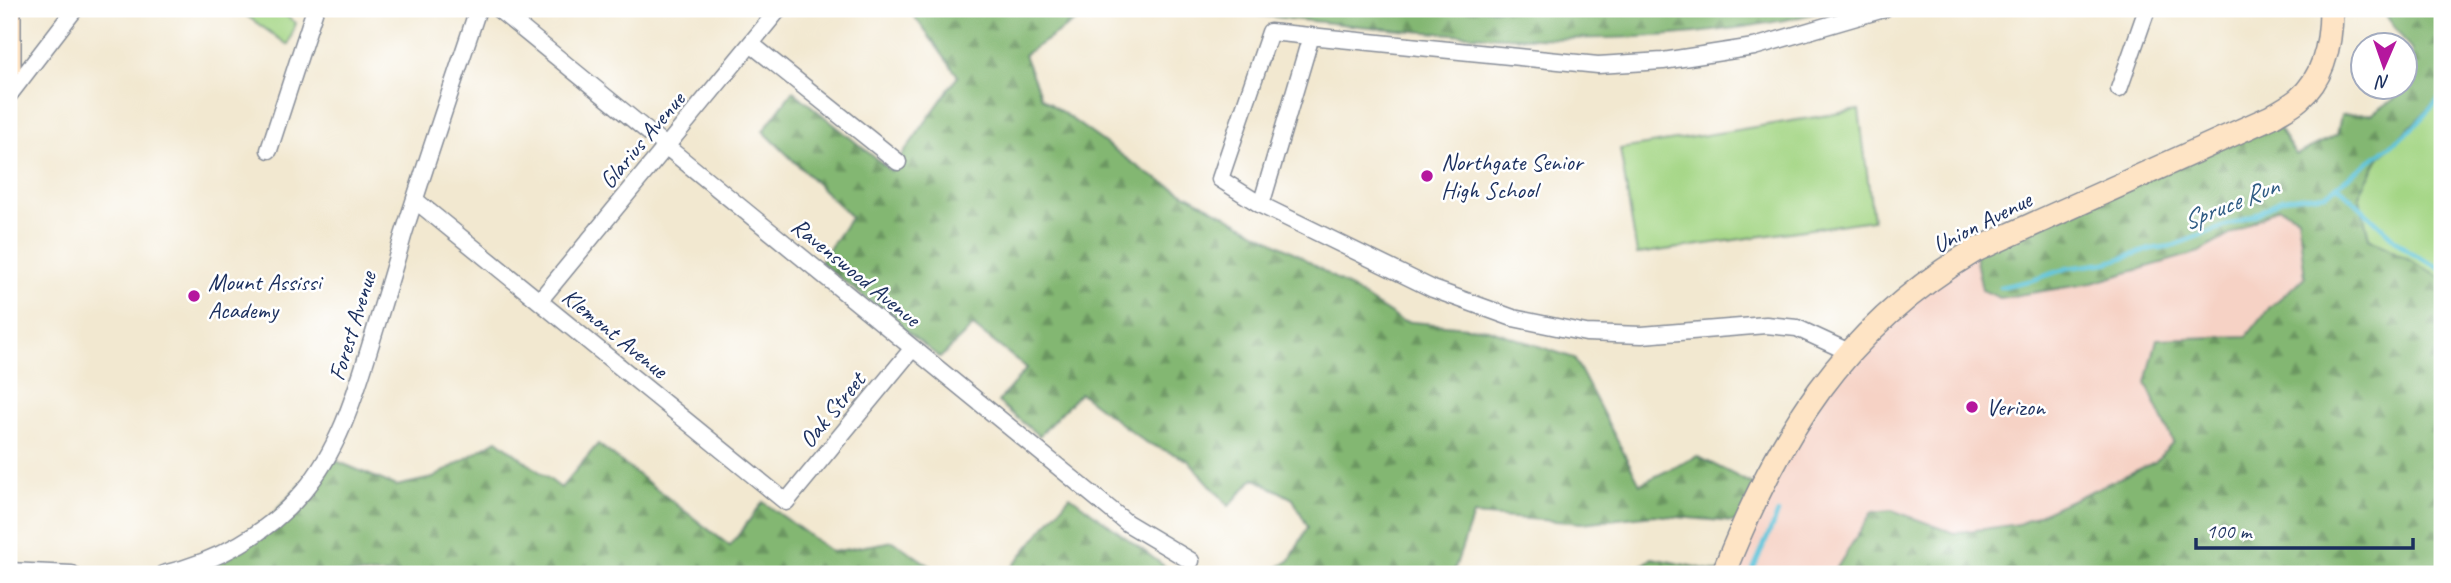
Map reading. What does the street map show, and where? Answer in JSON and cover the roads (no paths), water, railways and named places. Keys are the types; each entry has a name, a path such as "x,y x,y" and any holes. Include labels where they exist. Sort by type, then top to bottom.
{"street":[{"path":"9,9 9,66"},
{"path":"9,96 75,9"},
{"path":"269,150 315,9"},
{"name":"Forest Avenue","path":"163,574 207,562 250,538 303,492 339,436 478,9"},
{"name":"Ravenswood Avenue","path":"498,9 1127,523 1191,561"},
{"name":"Glarius Avenue","path":"540,300 779,9"},
{"path":"1849,352 1797,328 1766,325 1631,335 1586,333 1513,318 1433,289 1261,205 1220,179 1270,32 1598,65 1663,61 1754,47 1884,9"},
{"path":"2119,89 2147,9"},
{"name":"Union Avenue","path":"1723,574 1754,499 1788,435 1810,401 1849,352 1939,272 1973,251 2271,117 2299,99 2321,68 2330,44 2331,9"},
{"path":"1261,205 1311,36"},
{"path":"751,44 898,162"},
{"name":"Klemont Avenue","path":"415,200 786,502"},
{"name":"Oak Street","path":"786,502 913,348"},
{"path":"9,571 72,574"}],"waterway":[{"name":"Spruce Run","path":"2000,287 2033,280 2068,268 2106,263 2151,249 2172,246 2255,215 2282,199 2326,194 2411,130 2442,96"},
{"path":"2338,186 2407,251 2442,269"},
{"name":"Spruce Run","path":"1751,574 1778,513"}],"place":[{"name":"Northgate Senior High School","path":"1427,176"},
{"name":"Mount Assissi Academy","path":"194,296"},
{"name":"Verizon","path":"1972,407"}]}
